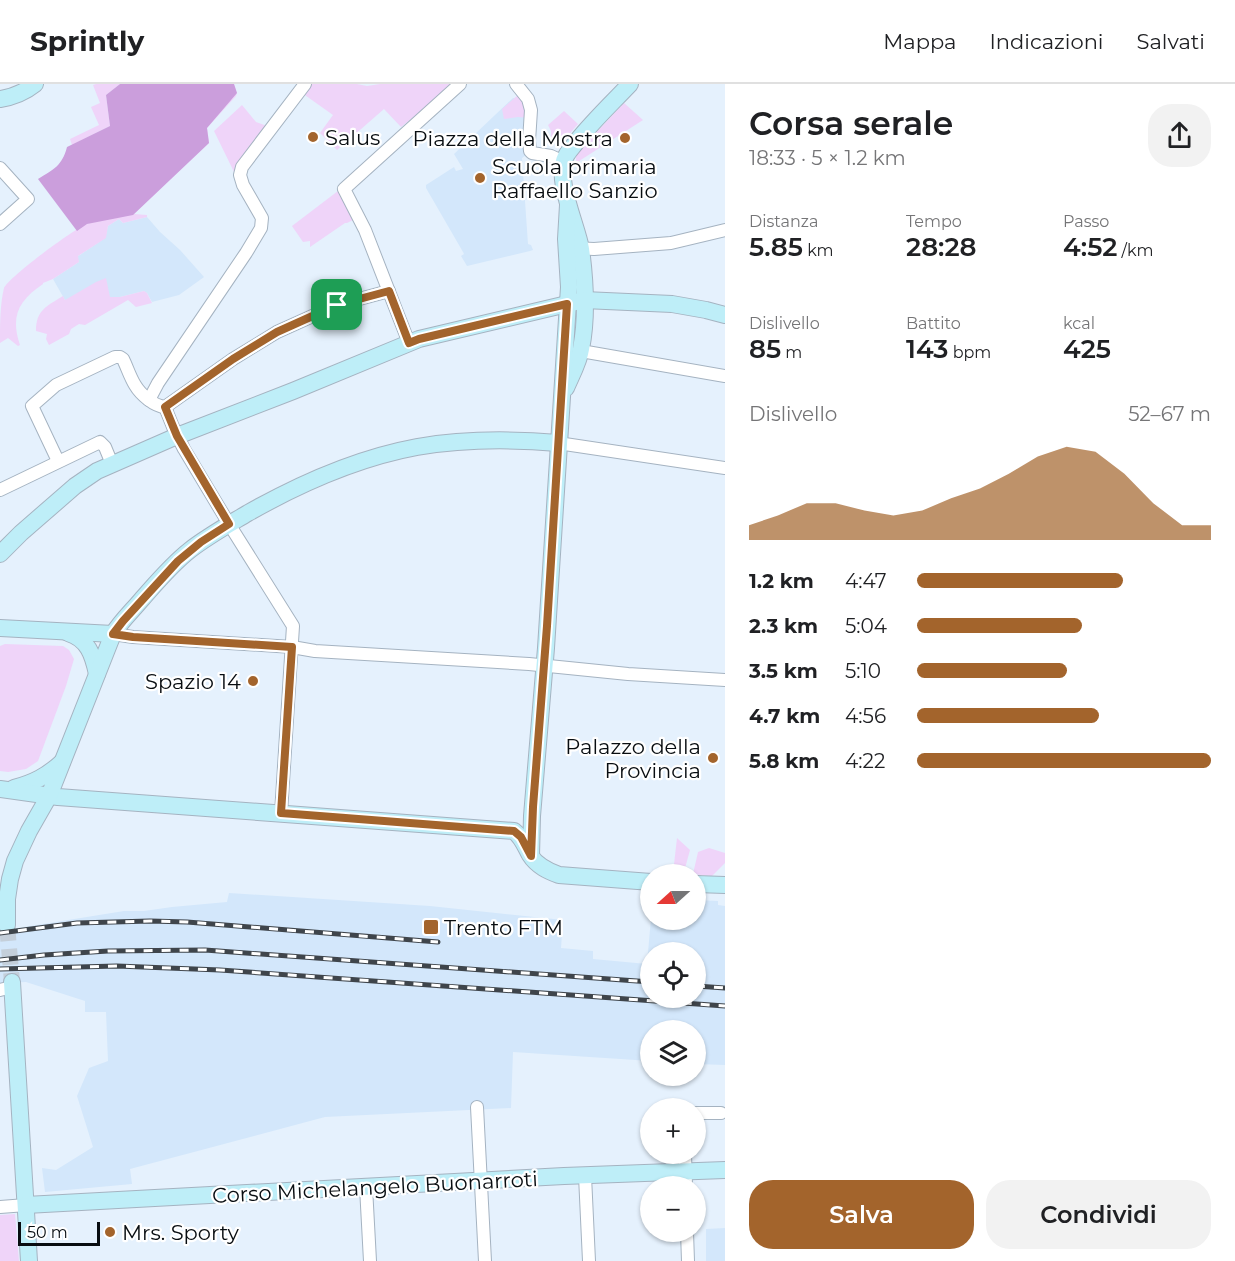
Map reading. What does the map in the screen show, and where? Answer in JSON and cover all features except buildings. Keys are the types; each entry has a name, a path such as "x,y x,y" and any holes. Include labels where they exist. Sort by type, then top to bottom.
{"main road":[{"path":"0,99 28,90 35,84"},
{"path":"531,856 567,304 576,227 568,205 563,173 564,162 567,154 585,131 630,84"},
{"path":"561,399 581,351 584,321 584,300 573,248"},
{"path":"0,554 75,486 112,464 419,339 584,300 672,304 725,315"},
{"path":"7,926 7,899 15,861 49,796 113,634 178,561 201,542 274,498 363,461 417,447 448,443 507,441 558,443"},
{"path":"0,628 113,634"},
{"path":"59,630 72,634 86,644 94,659 97,674"},
{"path":"4,789 34,782 50,773 62,762"},
{"path":"4,789 49,796 514,831 521,837 534,861 549,872 559,875 640,881"},
{"path":"4,789 22,799 27,805 30,816 29,831"},
{"path":"706,884 725,885"},
{"path":"8,986 29,1261"},
{"name":"Corso Michelangelo Buonarroti","path":"699,1176 725,1170"},
{"name":"Corso Michelangelo Buonarroti","path":"26,1205 585,1176 640,1178"}],"street":[{"path":"149,400 261,228 262,218 243,185 240,175 242,167 305,84"},
{"path":"409,343 364,230 344,189 460,84"},
{"path":"516,84 528,99 531,110 530,150 532,153 551,156 564,162"},
{"path":"0,168 28,199 0,224"},
{"path":"573,248 594,249 671,243 725,230"},
{"path":"58,461 32,406 56,385 115,357 120,357 135,386 157,406 165,407 277,332 337,305 389,291"},
{"path":"581,351 725,375"},
{"path":"165,407 177,436 293,626 281,813"},
{"path":"0,490 100,442 105,447 112,464"},
{"path":"558,443 725,468"},
{"path":"113,634 292,647 315,651 725,680"},
{"path":"477,1107 485,1261"},
{"path":"706,1113 721,1113"},
{"path":"585,1176 589,1261"},
{"path":"366,1187 370,1261"},
{"path":"0,1207 26,1205"},
{"path":"687,1242 688,1261"}],"shaded area":[{"path":"120,84 106,95 110,126 72,145 70,139 99,125 91,107 100,103 93,85"},
{"path":"120,84 234,84 237,93 207,128 209,143 133,215 87,224 77,231 38,179 60,163 67,147 110,126 106,95"},
{"path":"234,84 236,96 207,128 209,143 134,214 147,215 147,217 123,223 119,219 108,226 106,238 78,256 79,262 43,283 28,296 17,317 17,335 20,345 18,346 8,338 0,343 2,301 4,288 9,282 30,263 71,234 89,223 102,220"},
{"path":"311,84 367,86 455,84 401,127 384,109 337,150 320,133 333,115 302,93"},
{"path":"518,95 522,96 529,118 504,119 502,109"},
{"name":"Scuola primaria Raffaello Sanzio","path":"513,98 526,101 526,155 522,158 528,244 533,250 467,266 461,256 463,252 426,185 454,167 456,171 463,169 454,154"},
{"path":"624,103 643,120 576,163 576,154"},
{"path":"242,105 256,122 267,126 244,155 236,176 214,131"},
{"path":"564,111 578,124 565,139 562,137 551,139 548,125"},
{"path":"338,191 355,219 345,223 310,247 310,241 303,242 292,226"},
{"path":"147,217 204,277 179,295 152,302 144,291 120,297 65,300 53,279 79,262 77,257 105,238 108,226 119,219 123,223"},
{"path":"106,278 110,297 144,291 152,303 136,307 128,300 85,325 79,324 71,329 69,334 49,345 46,339 47,334 36,331 40,313 63,296 65,300"},
{"path":"5,644 63,646 69,650 74,659 38,761 26,769 8,772 0,771 0,646"},
{"path":"677,838 690,850 686,864 674,864"},
{"path":"709,848 725,853 725,863 712,876 706,875 706,864 695,864 698,852"},
{"path":"229,893 430,906 563,920 561,948 593,951 593,959 640,963 640,1008 706,1008 706,942 649,942 650,930 706,930 706,900 718,901 718,905 725,906 725,1065 706,1064 706,1020 640,1020 640,1060 513,1052 511,1108 325,1117 130,1169 132,1184 45,1192 42,1168 56,1170 93,1147 77,1096 89,1068 108,1061 106,1012 85,1012 85,1001 26,982 0,983 0,931 124,911 227,902"},
{"path":"15,1214 19,1261 0,1261 0,1215"},
{"path":"725,1228 725,1261 706,1261 706,1229"}],"tunnel":[{"path":"7,925 12,982"}],"railway":[{"path":"0,933 77,923 150,921 438,942"},
{"path":"0,960 108,951 205,950 640,981"},
{"path":"0,969 117,966 220,970 725,1006"},
{"path":"706,987 725,988"}],"place":[{"name":"Salus","path":"313,137"},
{"name":"Piazza della Mostra","path":"625,138"},
{"name":"Scuola primaria Raffaello Sanzio","path":"480,178"},
{"name":"Spazio 14","path":"253,681"},
{"name":"Palazzo della Provincia","path":"713,758"},
{"name":"Trento FTM","path":"431,927"},
{"name":"Mrs. Sporty","path":"110,1232"}],"route":[{"path":"389,291 409,343 567,304 531,856 521,837 514,831 281,813 292,647 113,634 155,584 178,561 201,542 229,524 177,436 165,407 233,359 277,332 337,305 389,291"}]}
